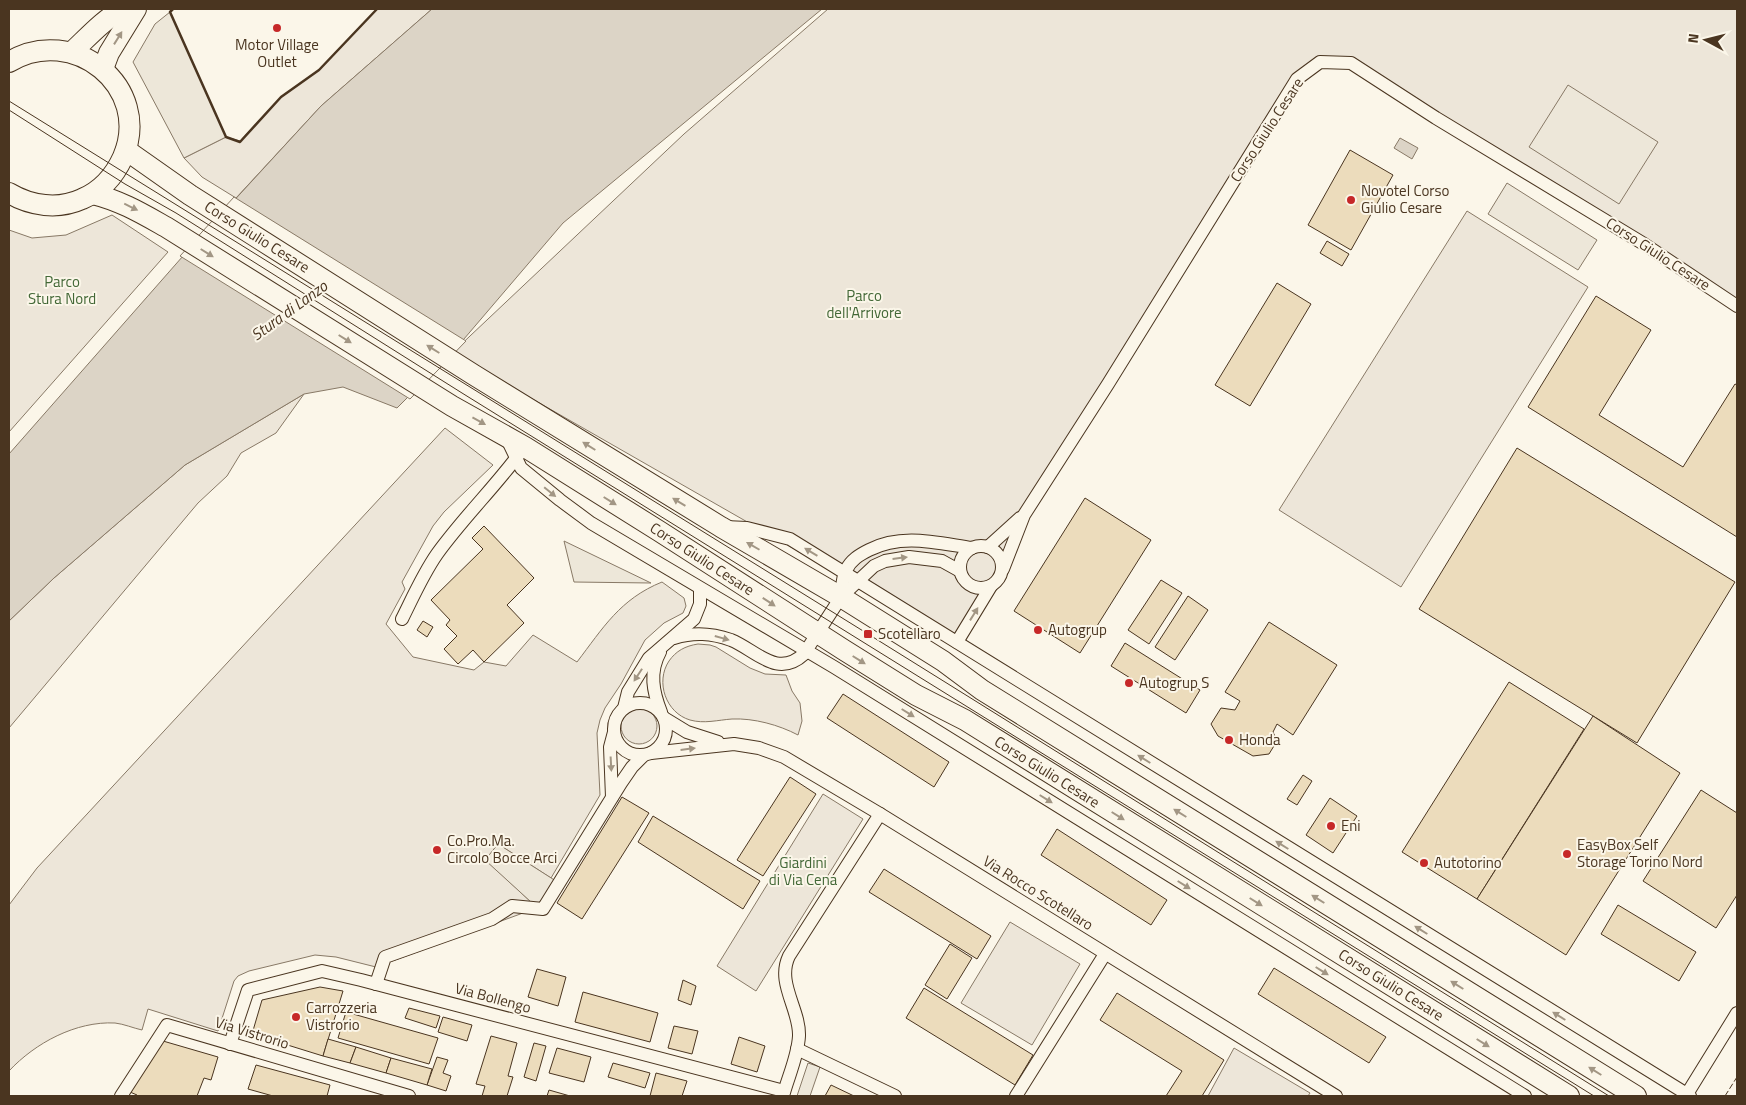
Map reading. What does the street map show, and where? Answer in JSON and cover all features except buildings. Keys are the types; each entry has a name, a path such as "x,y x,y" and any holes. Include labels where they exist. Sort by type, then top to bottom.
{"main road":[{"path":"72,52 94,31 117,12 124,9"},
{"path":"103,69 109,53 136,9"},
{"path":"9,194 30,203 51,206 73,203 93,194 113,176 126,150 129,128 126,106 118,86 103,69 89,59 72,52 44,50 34,51 11,59"},
{"name":"Corso Giulio Cesare","path":"126,150 190,195 474,375 721,527 841,597 943,661 982,690 1636,1096"},
{"name":"Corso Giulio Cesare","path":"93,194 126,205 166,227 452,406 506,435 520,453 812,642 916,695 981,731 1569,1096"}],"street":[{"name":"Corso Giulio Cesare","path":"1003,569 1024,515 1108,384 1296,79 1320,62 1351,63 1452,128 1644,244 1737,306"},
{"name":"Corso Giulio Cesare","path":"520,453 521,468 584,518 700,589 812,642 1525,1096"},
{"path":"402,619 423,576 436,555 520,453"},
{"name":"Corso Giulio Cesare","path":"988,547 1024,515"},
{"name":"Corso Giulio Cesare","path":"721,527 747,528 790,539 1688,1095"},
{"path":"841,597 845,572 854,559 878,545 893,540 913,539 972,548"},
{"path":"957,642 991,586 999,579 1003,569 998,553 988,547 977,546 972,548 961,560 960,571 965,581 974,588 991,586"},
{"path":"674,638 689,633 716,636 735,642 764,660 782,664 797,659 812,642 841,597 874,566 896,558 926,558 942,561 960,571"},
{"path":"612,797 610,748 616,719 624,708 628,692 649,658 674,638 694,618 700,604 700,589"},
{"path":"614,732 619,745 624,750 637,755 647,754 656,750 665,739 666,732 663,715 654,695 653,681 654,666 662,648"},
{"path":"624,708 636,702 644,702 650,704 663,715"},
{"name":"Via Rocco Scotellaro","path":"663,715 688,732 725,744"},
{"name":"Via Rocco Scotellaro","path":"647,754 725,744 753,746 778,754 880,814 1328,1094"},
{"path":"376,984 386,957 492,919 512,906 543,909 628,772 647,754"},
{"path":"783,1094 797,1049 799,1035 785,977 786,963 880,814"},
{"path":"1016,1096 1106,954"},
{"name":"Via Bollengo","path":"230,1044 248,990 322,971 783,1094"},
{"path":"1688,1095 1737,1013"},
{"name":"Via Vistrorio","path":"121,1096 167,1025 409,1096"},
{"path":"797,1049 895,1096"}],"green space":[{"path":"377,9 432,9 321,106 236,198 202,177 184,158 226,137 240,141 281,97 319,70"},
{"name":"Parco dell'Arrivore","path":"828,9 1737,9 1737,306 1351,63 1320,62 1296,79 1038,491 957,642 452,353 684,134"},
{"path":"1467,211 1588,287 1401,587 1279,510"},
{"name":"Parco Stura Nord","path":"112,215 168,252 9,432 9,230 32,238 66,235"},
{"path":"304,394 276,433 241,453 227,476 198,503 9,728 9,621 54,578 185,465"},
{"path":"445,428 493,465 444,512 433,526 402,582 405,589 386,624 413,657 474,670 484,662 506,666 533,635 577,662 604,626 624,606 647,589 662,582 684,598 686,606 683,613 664,623 645,640 621,684 605,708 597,733 600,795 551,878 498,844 486,860 531,902 523,913 376,967 336,957 315,955 249,971 238,976 234,981 218,1031 148,1009 142,1030 122,1024 100,1023 71,1030 31,1051 9,1071 9,905 37,868"},
{"path":"698,644 716,647 750,668 765,674 786,675 792,691 800,703 802,721 798,735 775,725 758,721 732,719 706,722 695,721 675,711 665,696 663,678 665,669 675,654 689,646"},
{"path":"639,708 646,709 652,713 656,719 656,733 652,739 646,743 639,744 632,743 626,739 622,733 621,726 622,719 626,713 632,709"},
{"name":"Giardini di Via Cena","path":"823,794 863,819 756,991 717,966"},
{"path":"1010,922 1080,964 1032,1045 961,1003"},
{"path":"1234,1048 1310,1093 1308,1096 1208,1096"}],"shaded area":[{"path":"170,12 226,137 184,158 133,62 155,24"},
{"path":"1568,85 1658,142 1619,204 1529,147"},
{"path":"1507,183 1597,240 1578,270 1488,214"},
{"path":"564,541 651,583 574,582"},
{"path":"498,844 559,883 543,909 531,902 485,860"},
{"path":"808,1063 820,1067 810,1096 797,1096"}],"water":[{"name":"Stura di Lanzo","path":"432,9 822,9 563,223 452,353 397,408 343,387 304,394 185,465 54,578 9,621 9,454 183,256 321,106"},
{"path":"1400,138 1418,148 1412,159 1394,148"}],"pier":[{"path":"234,197 466,341 410,399 180,256"}],"tram line":[{"path":"9,101 1609,1096"},
{"path":"9,110 125,184 176,213 462,393 1594,1096"}],"fence":[{"path":"1725,1096 1737,1077"}],"wall":[{"path":"173,9 170,12 226,137 240,142 281,97 319,70 377,9"}],"place":[{"name":"Motor Village Outlet","path":"277,28"},
{"name":"Novotel Corso Giulio Cesare","path":"1351,200"},
{"name":"Autogrup","path":"1038,630"},
{"name":"Scotellaro","path":"868,634"},
{"name":"Autogrup S","path":"1129,683"},
{"name":"Honda","path":"1229,740"},
{"name":"Eni","path":"1331,826"},
{"name":"Co.Pro.Ma. Circolo Bocce Arci","path":"437,850"},
{"name":"EasyBox Self Storage Torino Nord","path":"1567,854"},
{"name":"Autotorino","path":"1424,863"},
{"name":"Carrozzeria Vistrorio","path":"296,1017"}]}
